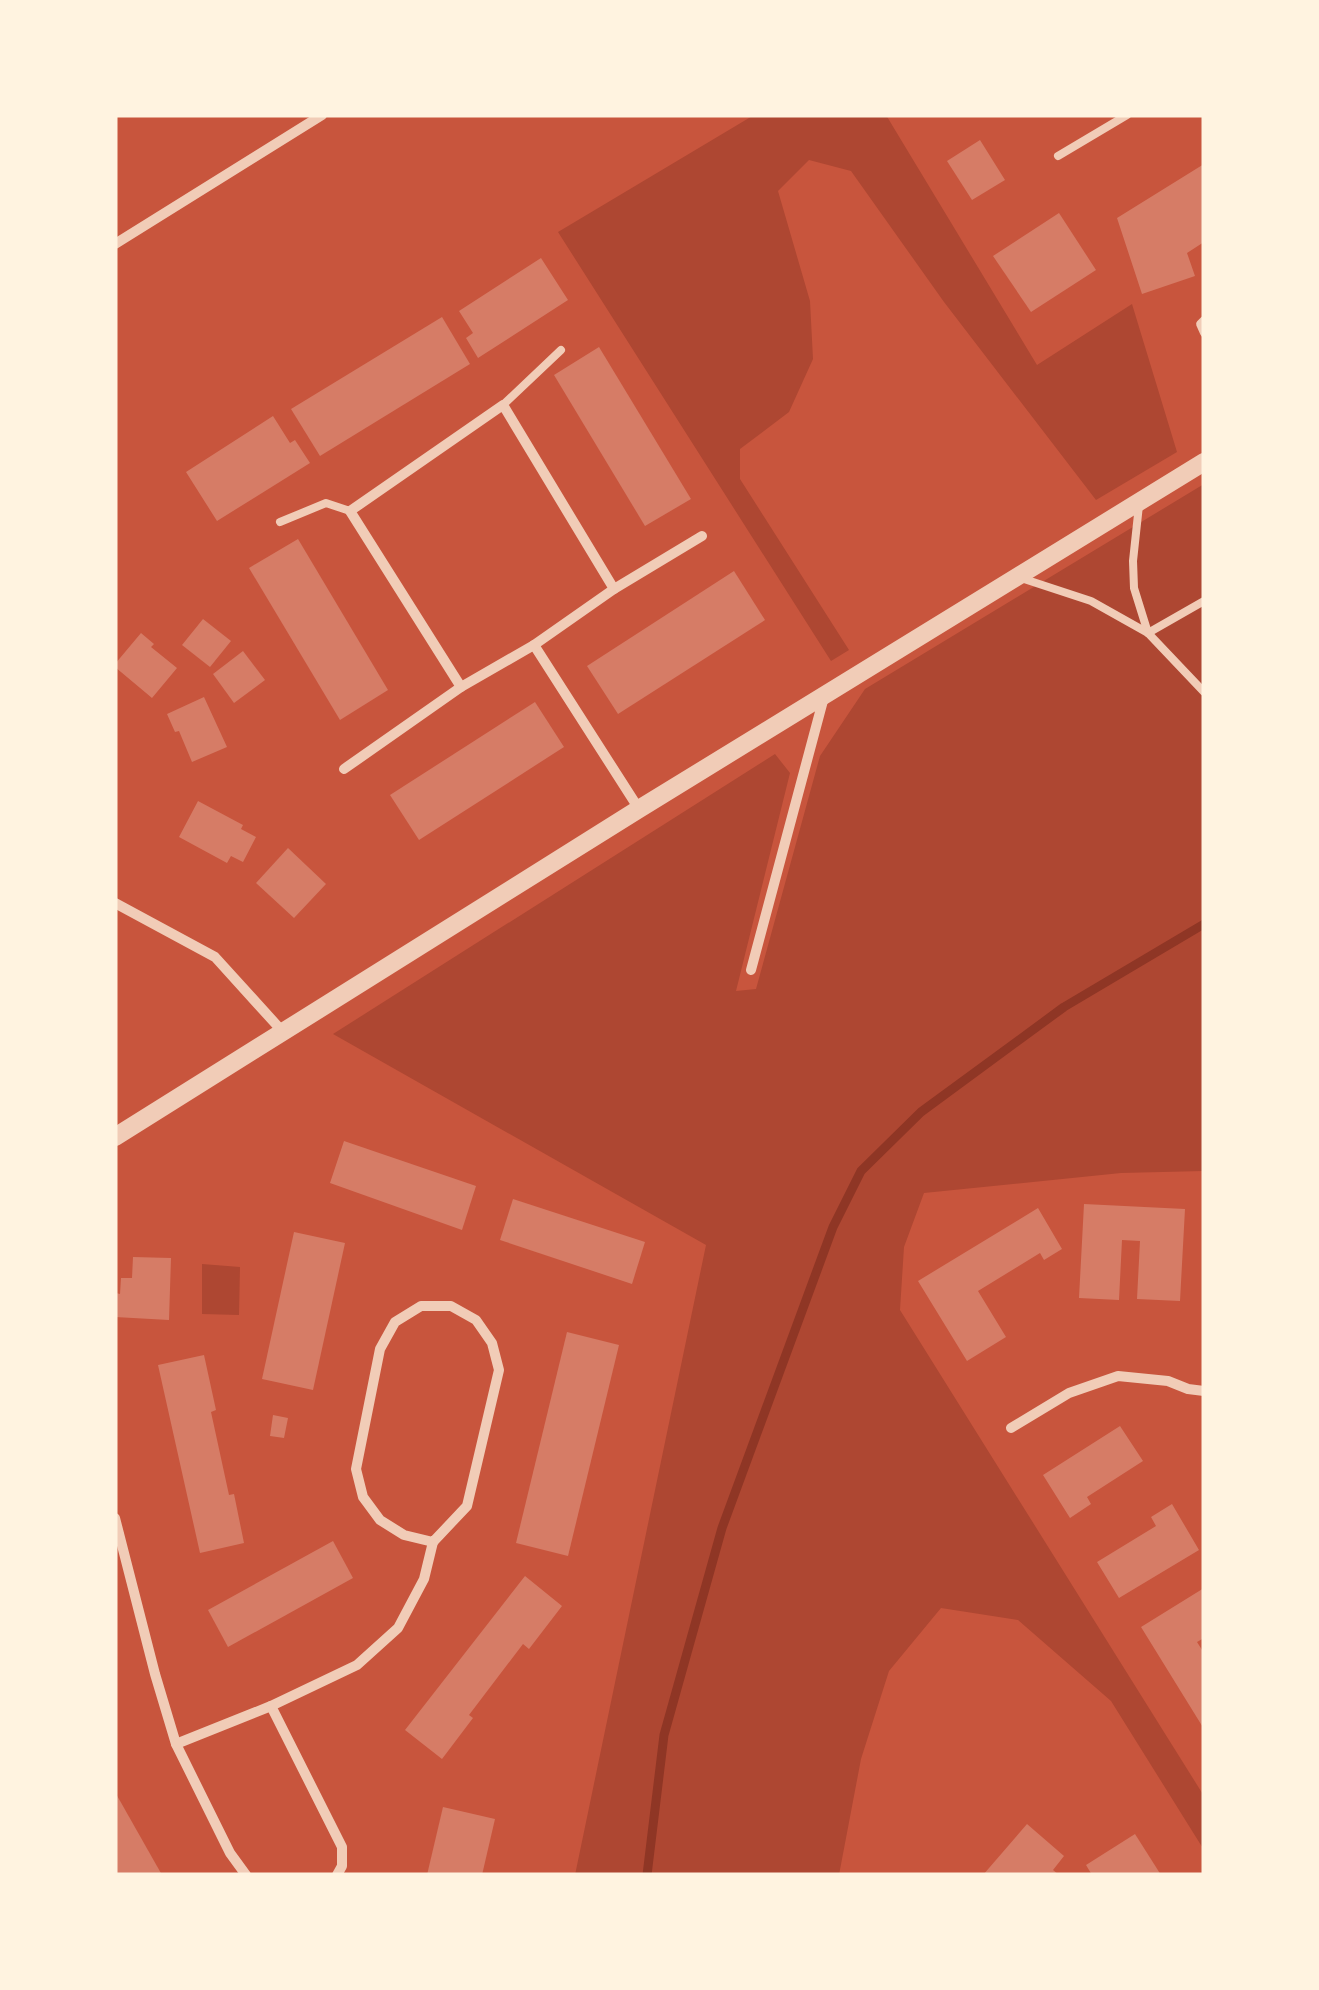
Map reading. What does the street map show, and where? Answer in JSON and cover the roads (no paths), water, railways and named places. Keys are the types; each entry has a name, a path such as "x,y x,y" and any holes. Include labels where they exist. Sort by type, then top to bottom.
{"street":[{"path":"115,244 322,115"},
{"path":"462,687 350,511 503,405 614,588"},
{"path":"115,1137 1204,462"},
{"path":"344,769 614,588 702,536"},
{"path":"534,645 640,809"},
{"path":"751,970 824,697"},
{"path":"115,904 214,957 283,1032"},
{"path":"176,1744 271,1706 357,1665 398,1628 424,1579 433,1542 467,1506 499,1370 492,1343 476,1320 451,1306 421,1306 395,1322 380,1349 356,1469 363,1497 380,1520 404,1535 433,1542"},
{"path":"1011,1428 1070,1394 1118,1376 1168,1381 1204,1391"},
{"path":"115,1519 176,1744 230,1853 246,1875"},
{"path":"271,1706 342,1847 342,1866 337,1875"}],"lane":[{"path":"1058,156 1127,115"},
{"path":"1204,320 1200,324 1204,333"},
{"path":"503,405 561,350"},
{"path":"1140,501 1134,588 1148,633"},
{"path":"280,522 326,502 350,511"},
{"path":"1016,576 1090,600 1148,633 1204,692"},
{"path":"1148,633 1204,602"}],"waterway":[{"path":"647,1875 664,1735 722,1528 833,1227 861,1171 921,1112 1064,1007 1204,924"}]}
